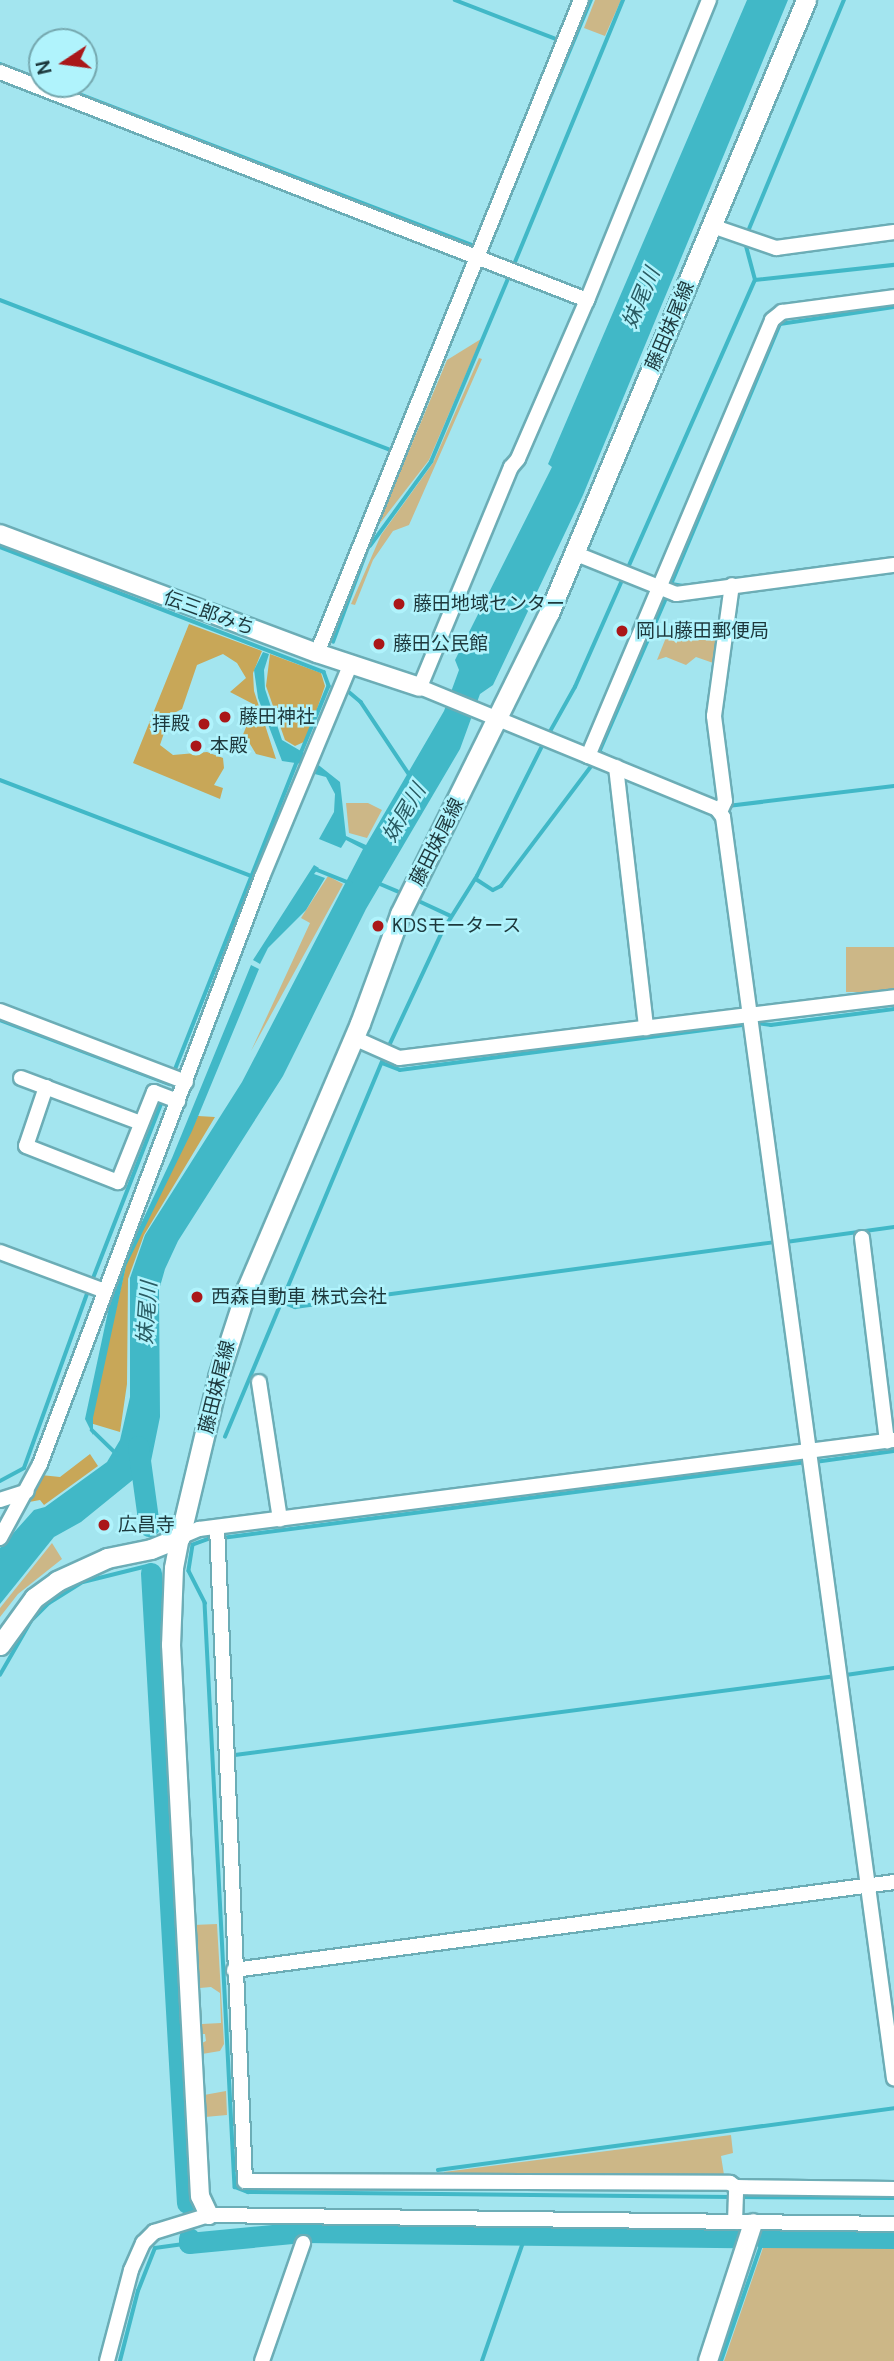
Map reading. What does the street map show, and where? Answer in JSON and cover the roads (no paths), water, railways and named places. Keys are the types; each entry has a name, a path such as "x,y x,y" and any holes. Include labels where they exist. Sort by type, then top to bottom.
{"main road":[{"name":"藤田妹尾線","path":"180,1537 228,1341 354,1038 400,914 490,716 574,553 806,0"},
{"path":"0,1645 19,1615 57,1581 107,1558 180,1537"}],"street":[{"path":"317,653 581,0"},
{"path":"709,0 587,300 518,459 511,467 429,690 616,767 723,807"},
{"path":"0,72 480,254 512,271 587,300"},
{"path":"712,226 776,248 894,232"},
{"path":"594,758 666,590 772,320 782,312 894,297"},
{"name":"伝三郎みち","path":"0,534 317,653 429,690"},
{"path":"574,553 666,590 732,585 894,565"},
{"path":"732,585 714,716 723,807 894,2078"},
{"path":"0,1538 27,1491 95,1287 177,1078 351,663"},
{"path":"616,767 646,1028"},
{"path":"354,1038 399,1058 894,998"},
{"path":"0,1011 177,1078"},
{"path":"21,1078 141,1123"},
{"path":"46,1087 25,1141 43,1154 118,1182 154,1092 169,1098"},
{"path":"209,2215 201,2196 171,1645 174,1568 180,1537 217,1527 280,1519 811,1458 890,1440 862,1238"},
{"path":"0,1252 95,1287"},
{"path":"259,1382 280,1519"},
{"path":"0,1500 27,1491"},
{"path":"217,1527 243,2176 250,2183 730,2183 744,2223 708,2361"},
{"path":"234,1974 869,1890 894,1882"},
{"path":"736,2194 894,2189"},
{"path":"107,2361 143,2243 154,2232 209,2215 894,2224"},
{"path":"262,2361 303,2242"}],"water":[{"name":"妹尾川","path":"747,0 788,0 583,495 493,685 480,694 460,749 366,909 283,1076 178,1241 165,1269 159,1290 160,1417 150,1466 81,1522 54,1537 0,1604 0,1548 34,1510 45,1507 107,1462 120,1440 130,1397 130,1278 145,1235 242,1082 363,849 346,840 341,848 319,839 334,812 335,794 326,777 311,773 316,763 340,782 346,836 366,845 444,711 459,670 455,660 552,467 548,464"},
{"path":"263,652 269,654 264,670 265,689 282,740 306,754 302,764 282,761 258,698 254,670"},
{"path":"314,865 319,868 314,874 325,878 306,910 268,948 260,964 253,960"},
{"path":"251,965 259,969 192,1131 126,1266 93,1418 93,1435 85,1419 115,1279 172,1158"}],"waterway":[{"path":"455,0 561,41"},
{"path":"511,191 591,0"},
{"path":"513,267 623,0"},
{"path":"747,234 844,0"},
{"path":"0,64 28,75"},
{"path":"90,98 476,246"},
{"path":"627,570 755,280 745,242"},
{"path":"755,280 894,265"},
{"path":"370,546 431,462 510,274"},
{"path":"0,300 389,449"},
{"path":"670,587 780,324 894,307"},
{"path":"333,642 371,539"},
{"path":"0,547 324,672 329,686 301,754"},
{"path":"672,584 683,586 871,561"},
{"path":"547,737 575,687 624,576"},
{"path":"597,757 668,594"},
{"path":"348,691 361,702 411,777"},
{"path":"388,1048 442,932 477,876 543,744"},
{"path":"600,752 624,764"},
{"path":"174,1072 297,761"},
{"path":"476,879 493,890 501,886 593,764"},
{"path":"0,780 249,875"},
{"path":"728,806 894,786"},
{"path":"315,869 350,883"},
{"path":"378,883 397,891"},
{"path":"421,902 451,916"},
{"path":"757,1023 771,1025 894,1009"},
{"path":"0,1020 169,1084"},
{"path":"382,1063 400,1070 742,1025"},
{"path":"225,1437 385,1055"},
{"path":"92,1281 163,1099"},
{"path":"786,1242 894,1227"},
{"path":"282,1302 295,1307 771,1243"},
{"path":"0,1481 24,1468 89,1288"},
{"path":"92,1430 117,1454"},
{"path":"138,1446 149,1526"},
{"path":"815,1462 894,1451"},
{"path":"222,1538 807,1462"},
{"path":"212,1538 193,1545 189,1571 205,1603 235,2187 248,2192 731,2197"},
{"path":"0,1675 31,1621 49,1603 83,1582 151,1565"},
{"path":"151,1573 187,2203"},
{"path":"846,1675 894,1668"},
{"path":"235,1755 836,1676"},
{"path":"438,2170 894,2108"},
{"path":"739,2197 894,2198"},
{"path":"189,2238 189,2243 304,2232 736,2237"},
{"path":"482,2361 526,2234"},
{"path":"762,2237 894,2238"},
{"path":"721,2361 764,2237"},
{"path":"120,2361 138,2291 155,2248 189,2243"}],"place":[{"name":"藤田地域センター","path":"399,604"},
{"name":"岡山藤田郵便局","path":"622,631"},
{"name":"藤田公民館","path":"379,644"},
{"name":"藤田神社","path":"225,717"},
{"name":"拝殿","path":"204,724"},
{"name":"本殿","path":"196,746"},
{"name":"KDSモータース","path":"378,926"},
{"name":"西森自動車 株式会社","path":"197,1297"},
{"name":"広昌寺","path":"104,1525"}]}
